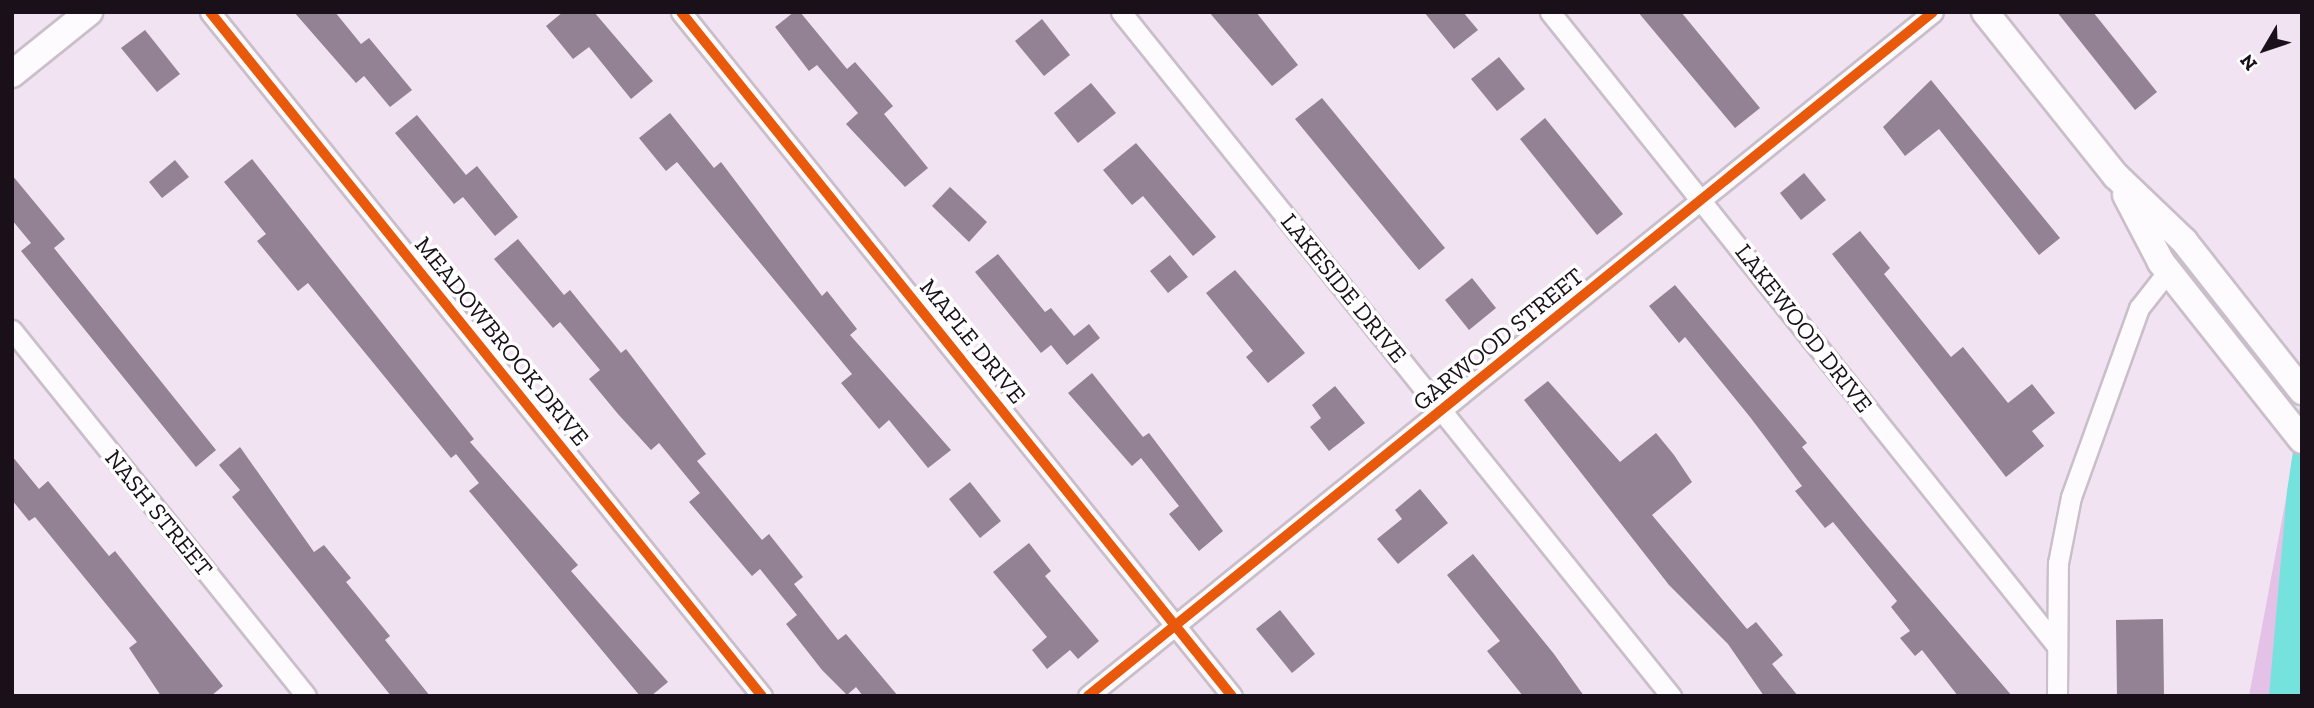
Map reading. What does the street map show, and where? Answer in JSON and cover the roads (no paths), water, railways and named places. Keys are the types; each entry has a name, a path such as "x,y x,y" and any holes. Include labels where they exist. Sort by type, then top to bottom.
{"main road":[{"path":"12,74 89,12"},
{"path":"1985,12 2116,176 2184,241 2297,385"},
{"path":"2116,176 2168,271 2302,440"}],"street":[{"name":"MEADOWBROOK DRIVE","path":"210,12 762,696"},
{"name":"MAPLE DRIVE","path":"681,12 1232,696"},
{"name":"LAKESIDE DRIVE","path":"1121,12 1671,696"},
{"name":"LAKEWOOD DRIVE","path":"1550,12 1703,200 2056,645"},
{"name":"GARWOOD STREET","path":"1088,696 1933,12"},
{"path":"2057,696 2058,563 2071,497 2140,308 2168,271"},
{"name":"NASH STREET","path":"12,330 306,696"}]}
